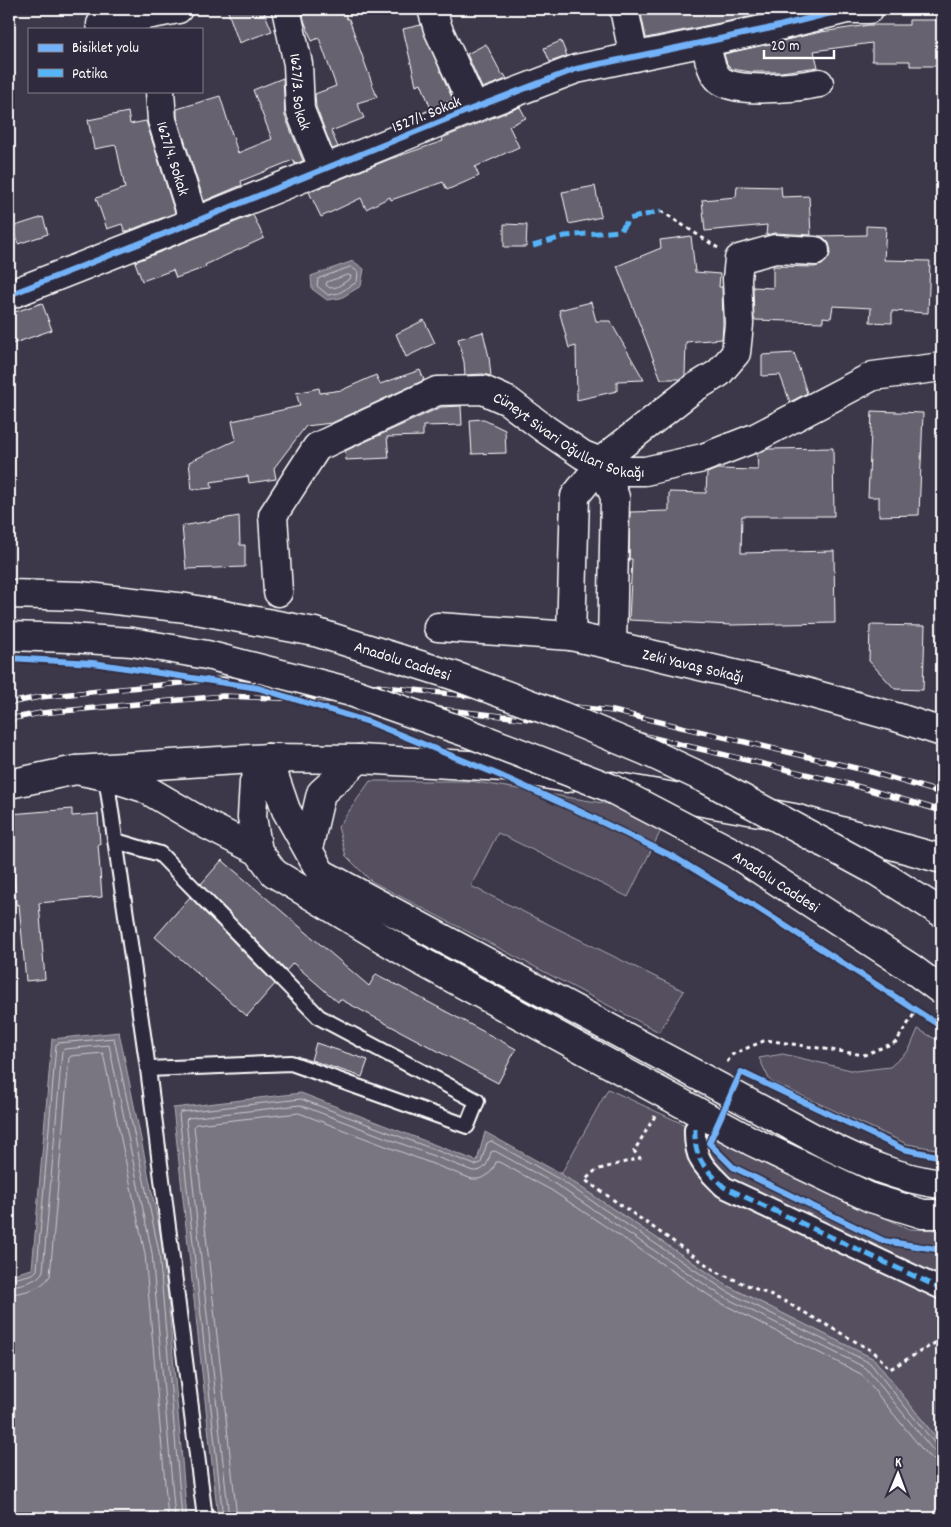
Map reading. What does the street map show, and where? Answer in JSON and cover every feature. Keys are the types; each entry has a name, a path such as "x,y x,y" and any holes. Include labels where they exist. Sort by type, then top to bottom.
{"main road":[{"name":"1627/3. Sokak","path":"286,9 298,64 300,110 324,170"},
{"path":"432,9 438,28 474,108"},
{"path":"624,9 634,57"},
{"name":"1527/1. Sokak","path":"9,295 576,68 767,29 847,9 869,9"},
{"path":"101,24 163,17"},
{"path":"706,42 711,66 718,80 729,85 753,88 798,87 819,83"},
{"name":"1627/4. Sokak","path":"160,92 162,120 194,222"},
{"path":"571,636 575,496 600,463 694,388 719,373 736,353 739,324 739,259 775,248 816,251"},
{"name":"Cüneyt Sivari Oğulları Sokağı","path":"278,592 273,515 317,447 437,391 483,390 508,401 582,455 623,470 645,471 703,458 757,437 873,376 942,367"},
{"path":"600,463 615,497 612,644"},
{"name":"Anadolu Caddesi","path":"9,594 80,596 186,608 315,632 454,676 562,716 646,751 708,780 876,871 942,913"},
{"name":"Zeki Yavaş Sokağı","path":"438,627 571,636 612,644 784,686 942,732"},
{"name":"Anadolu Caddesi","path":"9,636 132,642 207,655 352,692 468,733 608,787 734,853 911,968 932,996"},
{"path":"268,758 286,810 322,873 825,1144 876,1168 905,1178 942,1184"},
{"path":"268,758 254,782 252,817 258,851 274,873 415,958 751,1141 871,1198 923,1214 942,1214"},
{"path":"9,784 76,770 268,758 358,759 504,767 794,818 942,859"},
{"path":"308,850 321,793 358,759"},
{"path":"76,770 106,776 144,788 207,825 258,851"}],"street":[{"path":"695,1129 695,1144 701,1164 724,1187 942,1289"}],"lane":[{"path":"106,776 148,1069 205,1518"},
{"path":"116,842 160,854 319,1016 477,1101 467,1126 291,1063 148,1069"}],"path":[{"path":"662,211 713,245 739,259"},
{"path":"723,1067 733,1054 766,1040 864,1056 896,1042 932,996"},
{"path":"910,1006 926,1016"},
{"path":"659,1110 634,1151 640,1158 596,1170 585,1180 717,1272 786,1302 874,1352 890,1369 942,1339"},
{"path":"942,1334 942,1356"}],"shaded area":[{"path":"370,781 470,781 669,814 628,897 498,833 471,886 684,991 659,1032 371,881 346,856 338,827"},
{"path":"918,1029 942,1043 942,1150 907,1144 770,1081 759,1058 783,1054 855,1071 890,1067 909,1050"},
{"path":"608,1089 909,1229 942,1230 942,1445 874,1359 728,1286 561,1174"}],"water":[{"path":"353,261 364,269 361,286 341,298 327,300 312,289 311,276"},
{"path":"119,1032 164,1251 187,1518 9,1518 9,1275 32,1269 52,1039"},
{"path":"301,1093 477,1161 485,1132 561,1174 728,1286 874,1359 942,1445 942,1518 218,1518 173,1108"}],"building":[{"path":"227,9 263,9 272,31 239,43"},
{"path":"302,9 343,9 347,19 349,19 377,97 357,103 364,118 331,131 338,147 332,149 316,107 315,94 336,86 319,38 312,41"},
{"path":"640,9 753,9 754,16 646,38"},
{"path":"909,20 942,20 942,66 910,66 910,61 872,61 872,43 814,51 818,67 781,72 751,72 732,69 727,64 724,54 821,32 869,25 909,25"},
{"path":"421,25 453,100 431,109 421,83 416,85 403,29"},
{"path":"561,41 567,56 550,62 544,48"},
{"path":"486,44 502,75 504,74 507,79 482,88 467,54"},
{"path":"283,78 285,116 303,161 295,164 293,160 241,181 242,185 204,201 177,117 177,109 220,96 238,153 272,139 253,90"},
{"path":"520,107 526,118 509,126 519,147 475,167 479,176 447,190 443,182 391,200 390,197 366,209 361,198 321,217 309,192 390,159 443,141 442,138"},
{"path":"128,112 130,124 146,121 175,213 125,232 122,224 107,229 96,198 125,188 116,145 94,149 88,120"},
{"path":"595,186 601,217 569,224 562,192"},
{"path":"737,186 781,187 782,197 809,196 811,235 775,233 766,235 767,225 705,231 702,200 736,197"},
{"path":"253,215 264,238 205,265 206,267 176,278 173,270 142,281 135,262"},
{"path":"43,217 48,234 18,244 12,227"},
{"path":"504,224 527,225 526,247 504,247"},
{"path":"866,226 886,227 884,260 930,261 928,313 892,311 892,323 870,322 871,308 833,306 831,318 823,317 823,322 754,320 753,287 773,288 773,266 814,267 822,265 828,259 831,251 829,243 824,238 818,236 866,235"},
{"path":"691,236 695,272 720,274 719,287 722,287 722,339 686,342 685,375 681,379 661,379 617,266 661,248 660,240"},
{"path":"591,302 596,321 610,321 644,380 617,381 617,391 577,400 576,346 569,348 559,310"},
{"path":"42,303 52,330 9,345 9,314"},
{"path":"424,320 435,343 406,357 396,334"},
{"path":"483,332 491,376 483,374 465,375 458,339"},
{"path":"794,353 807,393 790,402 780,375 762,376 762,355"},
{"path":"420,370 424,380 332,423 306,426 274,468 276,479 249,483 248,476 211,482 212,488 192,490 189,462 236,440 232,421 300,406 296,393 319,388 320,393 342,390 376,375 380,384"},
{"path":"461,406 462,425 423,426 423,436 387,437 389,458 346,460 345,451 441,407"},
{"path":"872,411 923,413 919,515 879,516 879,497 868,497"},
{"path":"482,419 505,430 506,453 472,454 470,420"},
{"path":"833,448 834,516 742,516 741,553 834,551 835,623 731,625 629,620 632,559 629,559 630,512 669,511 669,492 706,493 707,473 717,469 758,470 757,454 768,449"},
{"path":"239,516 240,545 245,545 245,567 186,569 182,526"},
{"path":"870,625 925,626 923,690 895,689 869,661"},
{"path":"72,809 72,816 98,814 102,897 39,903 45,979 26,981 19,904 16,905 10,814"},
{"path":"222,860 369,986 376,974 516,1049 498,1083 340,999 338,1002 293,963 286,971 201,884"},
{"path":"190,897 275,984 247,1016 155,937"},
{"path":"316,1043 368,1060 362,1077 311,1060"}],"railway":[{"path":"9,703 40,697 221,679 366,685 613,711 864,770 942,793"},
{"path":"9,719 41,713 223,696 364,701 612,728 856,786 942,811"}],"marked path":[{"path":"533,246 565,236 620,231 629,219 661,211"},
{"path":"695,1129 698,1156 711,1174 724,1187 942,1289"}],"cycle path":[{"path":"9,295 474,108 576,69 767,29 847,9 869,9"},
{"path":"9,658 93,663 258,688 369,722 499,775 674,857 756,907 942,1027"},
{"path":"942,1157 903,1149 741,1072 709,1143 733,1167 884,1241 942,1250"}]}
